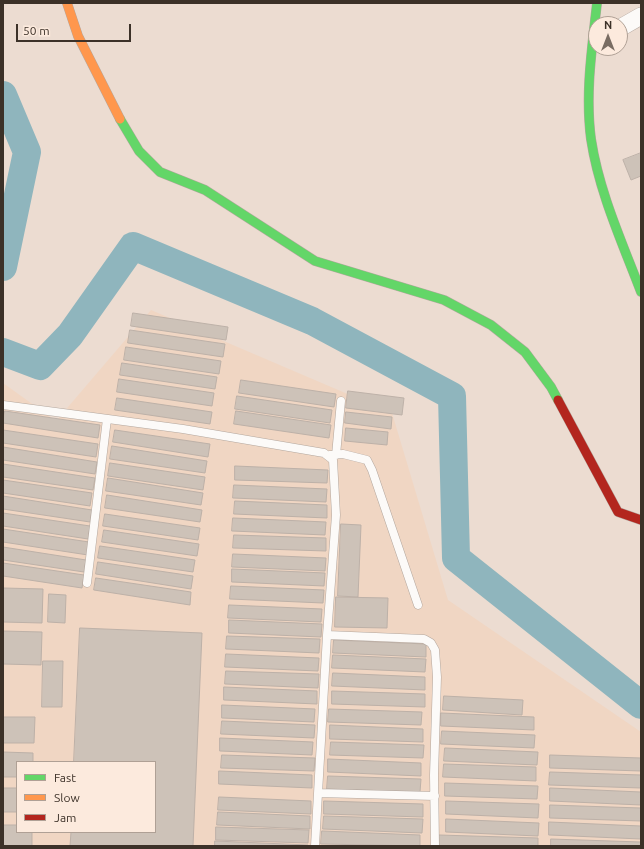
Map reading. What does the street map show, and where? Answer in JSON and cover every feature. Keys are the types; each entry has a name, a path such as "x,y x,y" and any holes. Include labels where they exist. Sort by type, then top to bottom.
{"street":[{"path":"67,3 78,36 122,123 139,151 160,172 205,190 315,261 444,300 491,325 525,352 551,387 618,512 641,520"},
{"path":"596,16 597,3"},
{"path":"628,23 641,16"},
{"path":"592,56 588,88 591,140 604,192 641,292"}],"lane":[{"path":"315,846 327,635 336,515 333,455 341,401"},
{"path":"3,405 191,431 333,455 343,454 356,456 367,460 372,470 418,605"},
{"path":"87,584 107,419"},
{"path":"327,635 411,637 424,639 431,643 435,650 437,677 435,846"},
{"path":"318,792 435,796"}],"shaded area":[{"path":"151,310 392,413 448,600 641,732 641,846 3,846 3,383 56,421"}],"building":[{"path":"641,153 641,176 631,180 623,160"},
{"path":"133,313 228,327 226,340 131,326"},
{"path":"130,330 225,344 223,357 128,343"},
{"path":"126,347 221,361 219,374 124,360"},
{"path":"122,363 217,377 215,389 120,375"},
{"path":"119,379 214,393 212,406 117,392"},
{"path":"241,380 336,394 334,407 239,393"},
{"path":"348,391 404,398 402,415 346,408"},
{"path":"237,396 332,410 330,423 235,409"},
{"path":"117,398 212,412 210,424 115,410"},
{"path":"5,411 100,425 98,438 3,423"},
{"path":"236,411 331,425 329,438 234,424"},
{"path":"346,412 392,417 391,429 345,423"},
{"path":"346,428 388,432 387,445 345,441"},
{"path":"3,430 98,444 96,457 3,443"},
{"path":"115,430 210,444 208,457 113,442"},
{"path":"112,446 207,461 205,473 110,459"},
{"path":"3,447 97,462 95,474 3,460"},
{"path":"110,463 205,477 203,490 108,476"},
{"path":"3,464 95,478 93,490 3,477"},
{"path":"235,466 328,470 327,483 235,480"},
{"path":"108,478 203,493 201,505 106,491"},
{"path":"3,480 92,493 90,506 3,493"},
{"path":"234,485 327,489 326,502 233,498"},
{"path":"107,495 202,510 200,522 105,508"},
{"path":"3,496 92,510 90,522 3,509"},
{"path":"235,501 327,505 327,518 234,514"},
{"path":"3,513 90,526 88,539 3,526"},
{"path":"105,514 200,528 198,540 103,526"},
{"path":"233,518 326,522 325,535 232,531"},
{"path":"341,524 361,525 358,597 338,596"},
{"path":"3,529 89,542 88,555 3,542"},
{"path":"104,530 199,544 197,556 102,542"},
{"path":"234,535 326,538 326,551 233,548"},
{"path":"100,546 195,560 193,572 98,558"},
{"path":"3,547 86,560 84,572 3,560"},
{"path":"233,554 326,558 325,571 232,567"},
{"path":"98,562 193,576 191,589 96,574"},
{"path":"3,563 84,575 82,588 3,576"},
{"path":"232,569 325,573 324,586 232,582"},
{"path":"96,578 191,592 190,605 94,590"},
{"path":"231,586 324,590 323,603 230,599"},
{"path":"3,588 43,589 42,623 3,622"},
{"path":"49,594 66,595 65,623 48,622"},
{"path":"336,597 388,598 387,628 335,627"},
{"path":"229,605 322,609 321,622 228,618"},
{"path":"229,620 322,624 321,637 229,633"},
{"path":"80,628 202,633 193,846 70,846 71,833 156,833 156,761 74,761"},
{"path":"3,631 42,632 41,665 3,664"},
{"path":"227,636 320,639 319,653 226,649"},
{"path":"334,640 426,644 426,657 333,653"},
{"path":"226,654 319,658 318,671 225,667"},
{"path":"333,655 426,659 425,672 332,668"},
{"path":"43,661 63,661 62,707 42,707"},
{"path":"226,671 319,674 318,688 225,684"},
{"path":"333,673 425,677 425,690 332,686"},
{"path":"224,687 317,691 317,704 224,700"},
{"path":"332,691 425,694 425,707 332,704"},
{"path":"444,696 523,700 522,715 443,710"},
{"path":"222,705 315,709 314,722 222,718"},
{"path":"329,709 422,712 421,725 328,722"},
{"path":"441,713 534,717 534,730 441,726"},
{"path":"3,717 35,717 34,743 3,743"},
{"path":"222,721 315,725 314,738 221,734"},
{"path":"330,725 423,729 423,742 330,739"},
{"path":"442,731 535,735 534,748 441,744"},
{"path":"220,738 313,742 312,755 220,751"},
{"path":"331,742 424,745 423,758 330,755"},
{"path":"445,748 538,752 537,765 444,761"},
{"path":"3,752 33,753 33,761 16,761 16,777 3,777"},
{"path":"222,755 315,758 314,771 221,768"},
{"path":"550,755 641,758 641,771 550,768"},
{"path":"328,759 421,763 421,776 328,772"},
{"path":"444,764 536,767 536,781 443,777"},
{"path":"219,771 312,775 312,788 219,784"},
{"path":"550,772 641,775 641,788 549,785"},
{"path":"328,776 421,779 420,792 327,789"},
{"path":"445,783 538,786 537,799 445,796"},
{"path":"3,788 16,788 16,812 3,812"},
{"path":"550,788 641,792 641,805 550,801"},
{"path":"219,797 311,801 311,814 218,810"},
{"path":"324,801 423,804 423,817 324,814"},
{"path":"446,801 539,804 538,818 446,814"},
{"path":"550,805 641,808 641,821 550,818"},
{"path":"218,812 310,816 310,829 217,825"},
{"path":"324,816 423,819 422,833 323,829"},
{"path":"446,819 539,823 538,836 446,832"},
{"path":"549,822 641,826 641,839 549,835"},
{"path":"3,825 16,825 16,833 32,833 32,846 3,846"},
{"path":"216,827 309,830 308,843 216,840"},
{"path":"322,831 420,835 420,846 321,844"},
{"path":"439,835 538,838 538,846 439,846"},
{"path":"551,839 641,842 641,846 551,846"},
{"path":"215,841 308,845 308,846 215,846"}],"waterway":[{"path":"3,95 27,152 3,267"},
{"path":"3,352 40,366 70,335 133,246 312,321 452,396 456,558 641,705"}],"traffic: fast":[{"path":"597,3 589,88 589,122 591,139 605,198 641,292"},
{"path":"120,119 139,151 160,172 205,190 315,261 444,300 491,325 525,352 551,387 558,400"}],"traffic: slow":[{"path":"67,3 78,36 120,119"}],"traffic: jam":[{"path":"558,400 618,512 641,520"}]}
